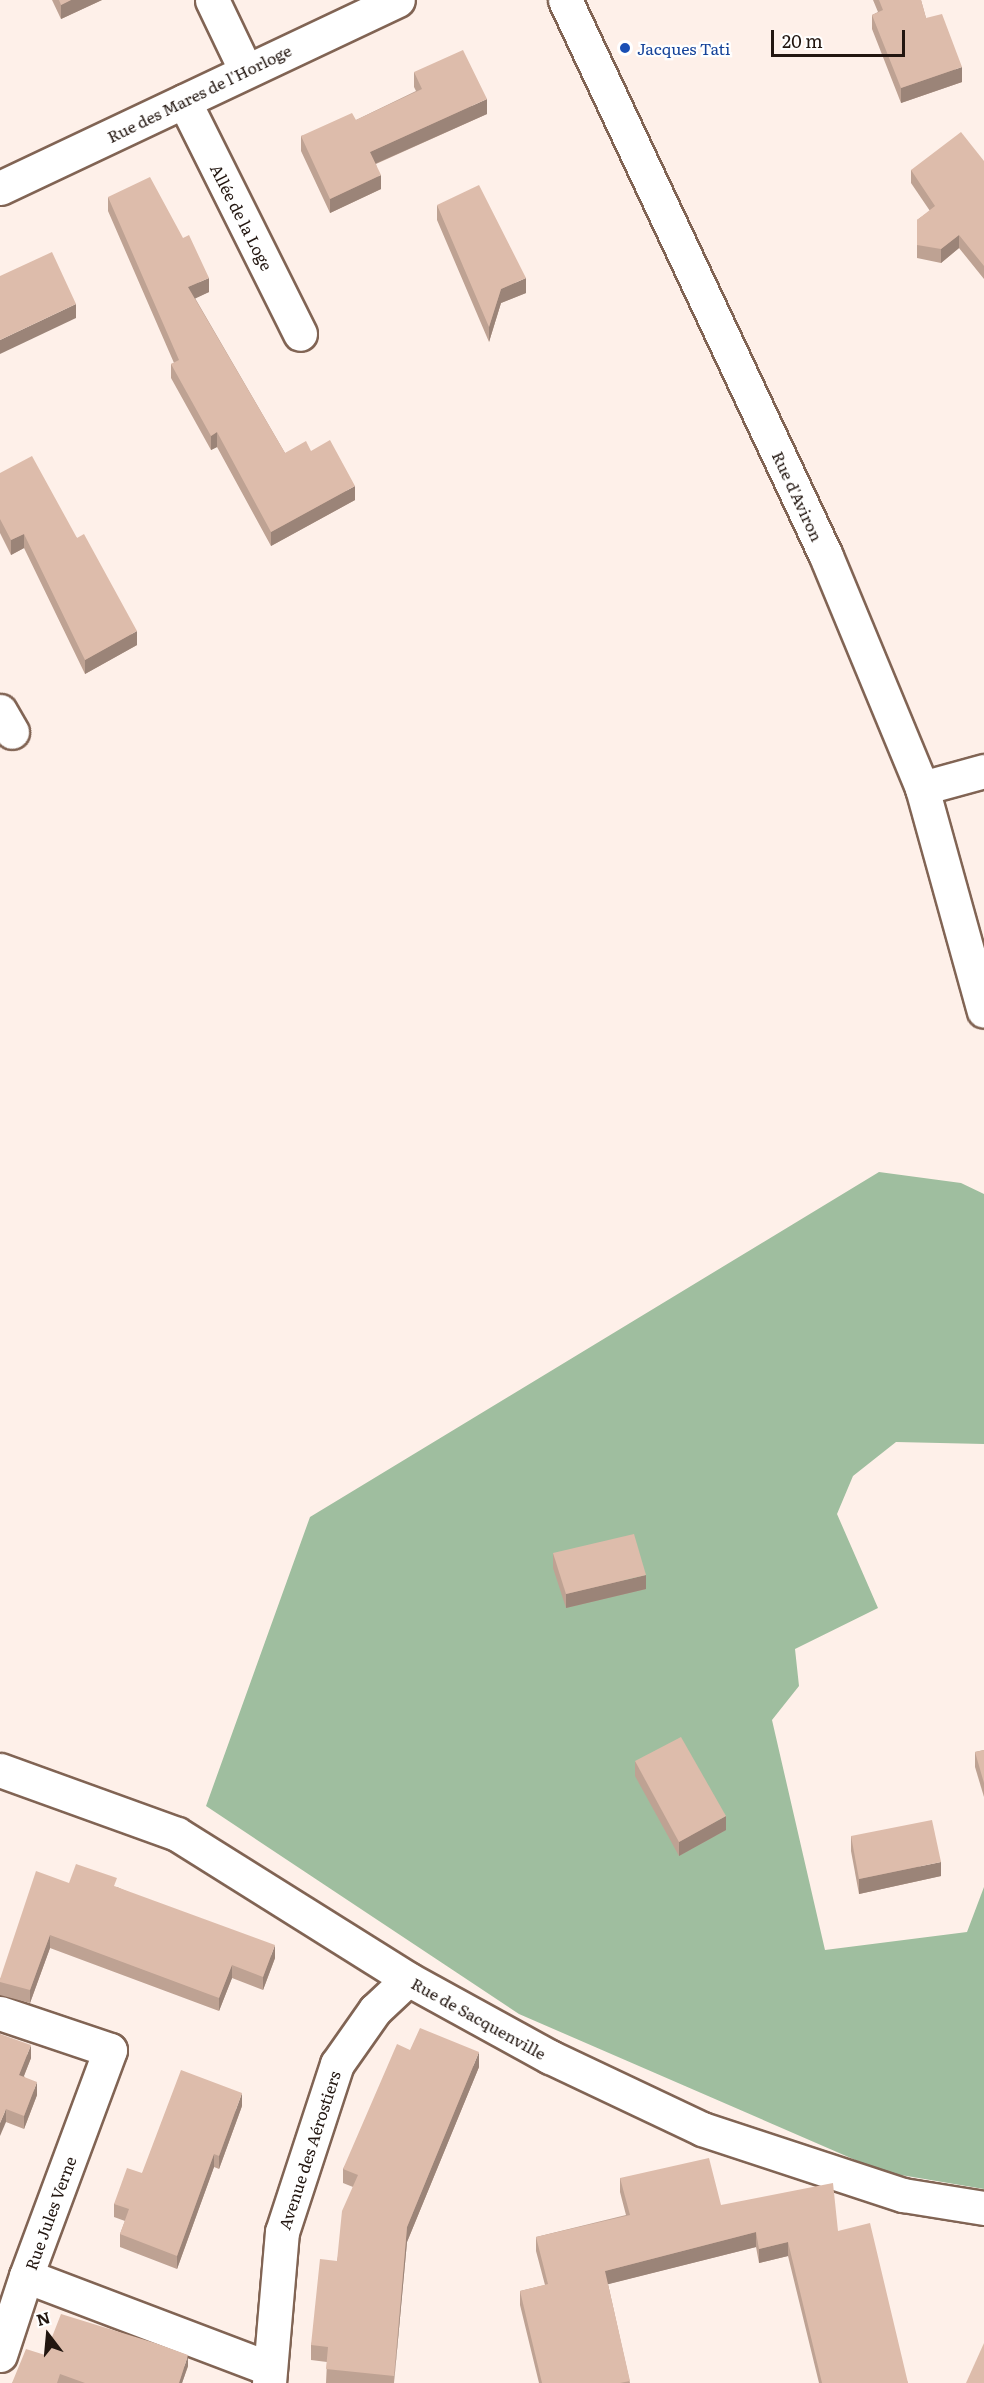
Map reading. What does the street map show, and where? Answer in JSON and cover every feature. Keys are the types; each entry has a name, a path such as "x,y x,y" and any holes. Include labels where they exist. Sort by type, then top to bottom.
{"street":[{"path":"212,0 245,69"},
{"name":"Rue des Mares de l'Horloge","path":"0,188 184,101 245,69 398,0"},
{"name":"Rue d'Aviron","path":"565,0 826,556 922,788 984,1011"},
{"name":"Allée de la Loge","path":"184,101 300,334"},
{"path":"922,788 984,771"},
{"name":"Rue de Sacquenville","path":"0,1770 177,1834 408,1979 549,2057 702,2128 903,2195 984,2208"},
{"name":"Avenue des Aérostiers","path":"269,2376 282,2232 337,2064 375,2010 408,1979"},
{"name":"Rue Jules Verne","path":"0,2013 110,2050 26,2276 269,2376"},
{"path":"0,2355 26,2276"}],"green space":[{"path":"879,1172 961,1183 984,1194 984,1444 896,1442 853,1476 837,1514 878,1608 795,1649 799,1686 772,1720 825,1950 967,1932 984,1887 984,2189 883,2172 519,2014 206,1806 310,1517"}],"building":[{"path":"59,0 71,0 61,5"},
{"path":"879,0 921,0 926,18 942,14 962,67 901,88 872,15 883,10"},
{"path":"463,50 487,99 370,152 381,175 330,199 301,136 352,113 356,120 422,89 414,72"},
{"path":"961,132 984,161 984,266 959,235 941,249 917,245 917,220 935,206 911,170"},
{"path":"150,177 183,238 189,235 209,278 188,287 285,453 306,441 311,451 330,440 355,486 271,532 217,432 211,436 171,364 179,360 108,197"},
{"path":"479,185 526,278 501,289 489,327 437,205"},
{"path":"52,252 76,304 0,340 0,276"},
{"path":"32,456 77,538 84,534 137,631 85,660 24,534 11,540 0,519 0,473"},
{"path":"634,1534 646,1575 566,1594 553,1553"},
{"path":"681,1737 726,1816 679,1842 635,1761"},
{"path":"984,1750 984,1783 975,1752"},
{"path":"932,1820 941,1862 859,1879 851,1836"},
{"path":"76,1864 117,1878 114,1886 275,1945 263,1977 232,1965 219,1998 50,1935 30,1990 0,1982 36,1871 69,1883"},
{"path":"420,2028 479,2052 407,2227 394,2376 326,2369 328,2347 311,2345 320,2259 337,2261 342,2211 358,2175 343,2169 397,2044 410,2050"},
{"path":"0,2034 31,2045 19,2075 37,2082 24,2116 6,2109 0,2123"},
{"path":"181,2070 242,2093 219,2156 214,2154 177,2256 120,2234 129,2209 114,2204 127,2168 142,2173"},
{"path":"709,2158 721,2205 833,2183 838,2231 870,2223 908,2383 822,2383 788,2242 759,2249 756,2232 605,2271 630,2381 542,2383 520,2291 548,2284 536,2237 630,2215 620,2178"},
{"path":"61,2314 188,2355 179,2383 85,2383 60,2374 57,2383 12,2383 26,2349 45,2355"},
{"path":"984,2343 984,2383 966,2383"}],"place":[{"name":"Jacques Tati","path":"625,48"}]}
